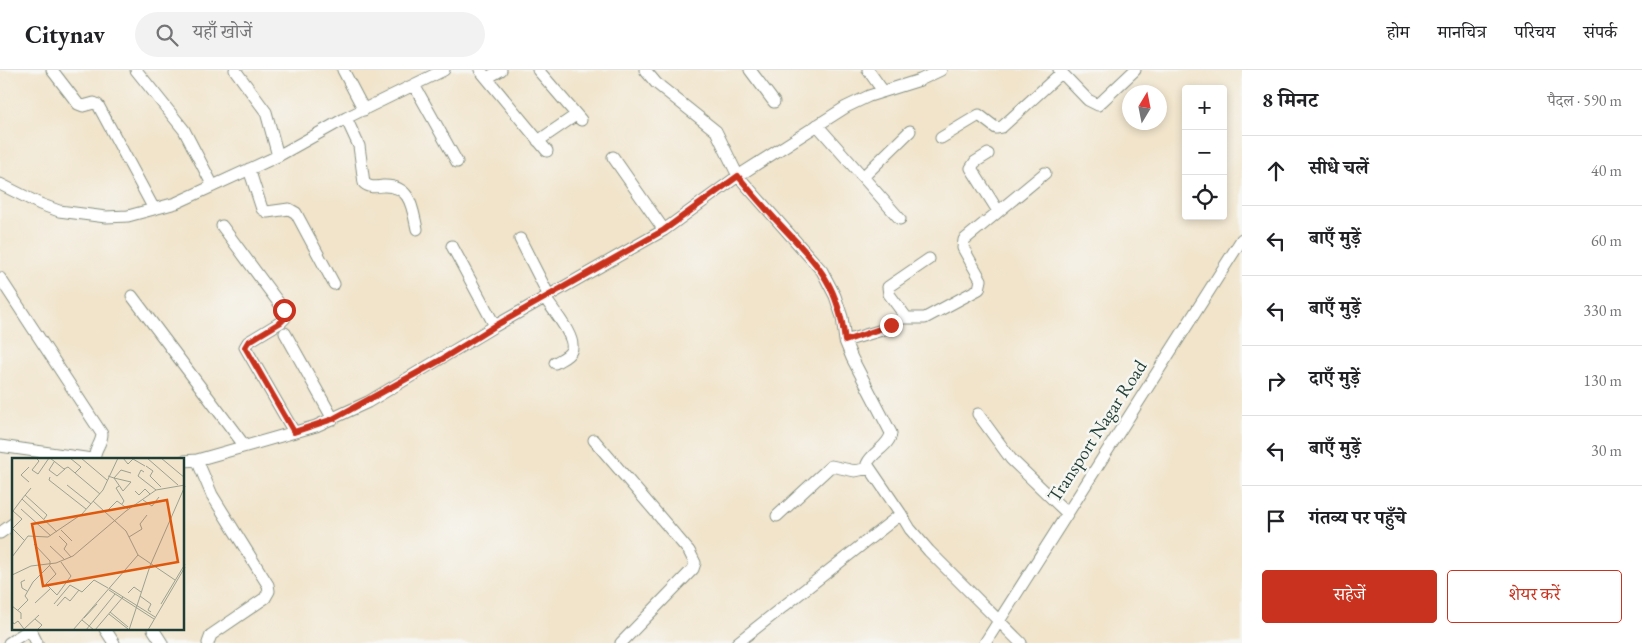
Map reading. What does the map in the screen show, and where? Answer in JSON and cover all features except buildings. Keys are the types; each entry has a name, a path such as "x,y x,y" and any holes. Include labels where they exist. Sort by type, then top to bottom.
{"street":[{"path":"52,70 78,104 83,106 94,103 98,105 154,209"},
{"path":"136,70 184,130 214,186"},
{"path":"235,70 266,112 278,156"},
{"path":"343,70 364,110"},
{"path":"0,184 40,204 80,215 128,216 176,203 214,186 278,156 346,118 444,70"},
{"path":"501,70 484,74 547,152"},
{"path":"538,70 578,118 538,141"},
{"path":"645,70 656,83 716,131 738,176 822,271 838,304 845,341 891,433 890,439 868,461 869,468 910,529 929,551 1021,643"},
{"path":"750,70 774,102"},
{"path":"868,70 883,91"},
{"path":"185,461 197,460 333,419 423,370 495,326 664,230 738,176 858,101 920,80 941,70"},
{"path":"941,138 979,114 996,128 1002,127 1060,71 1088,100 1098,104 1135,70"},
{"path":"414,85 457,162"},
{"path":"346,118 359,146 363,178 368,186 394,187 406,192 410,198 417,229"},
{"path":"817,125 900,219"},
{"path":"862,177 910,131"},
{"path":"988,154 975,162 971,168 998,211"},
{"path":"613,157 664,230"},
{"path":"250,169 262,209 267,212 289,209 296,213 334,284"},
{"path":"845,341 887,327 906,317 925,318 978,289 981,280 963,244 968,236 1045,173"},
{"path":"222,226 284,310 285,318 281,322 248,342 245,347 294,432"},
{"path":"520,239 547,297 573,340 572,350 568,356 555,363"},
{"name":"Transport Nagar Road","path":"985,643 1066,512 1242,239"},
{"path":"452,246 495,326"},
{"path":"906,317 889,294 888,287 929,259"},
{"path":"0,278 102,434 93,458"},
{"path":"132,296 244,445"},
{"path":"285,333 333,419"},
{"path":"978,414 1011,459 1066,512"},
{"path":"594,440 689,551 695,563 693,569 621,643"},
{"path":"0,446 86,458"},
{"path":"197,460 212,495 268,585 269,591 265,598 211,635 208,643"},
{"path":"777,516 831,466 855,471 869,468"},
{"path":"737,643 901,514"},
{"path":"0,533 12,524"},
{"path":"9,643 29,630 38,643"},
{"path":"105,630 114,643"},
{"path":"155,630 162,643"}],"route":[{"path":"284,310 286,314 281,322 248,342 245,347 294,432 316,426 368,402 495,326 664,230 738,176 822,271 835,296 842,317 845,341 882,330 891,325"}]}
